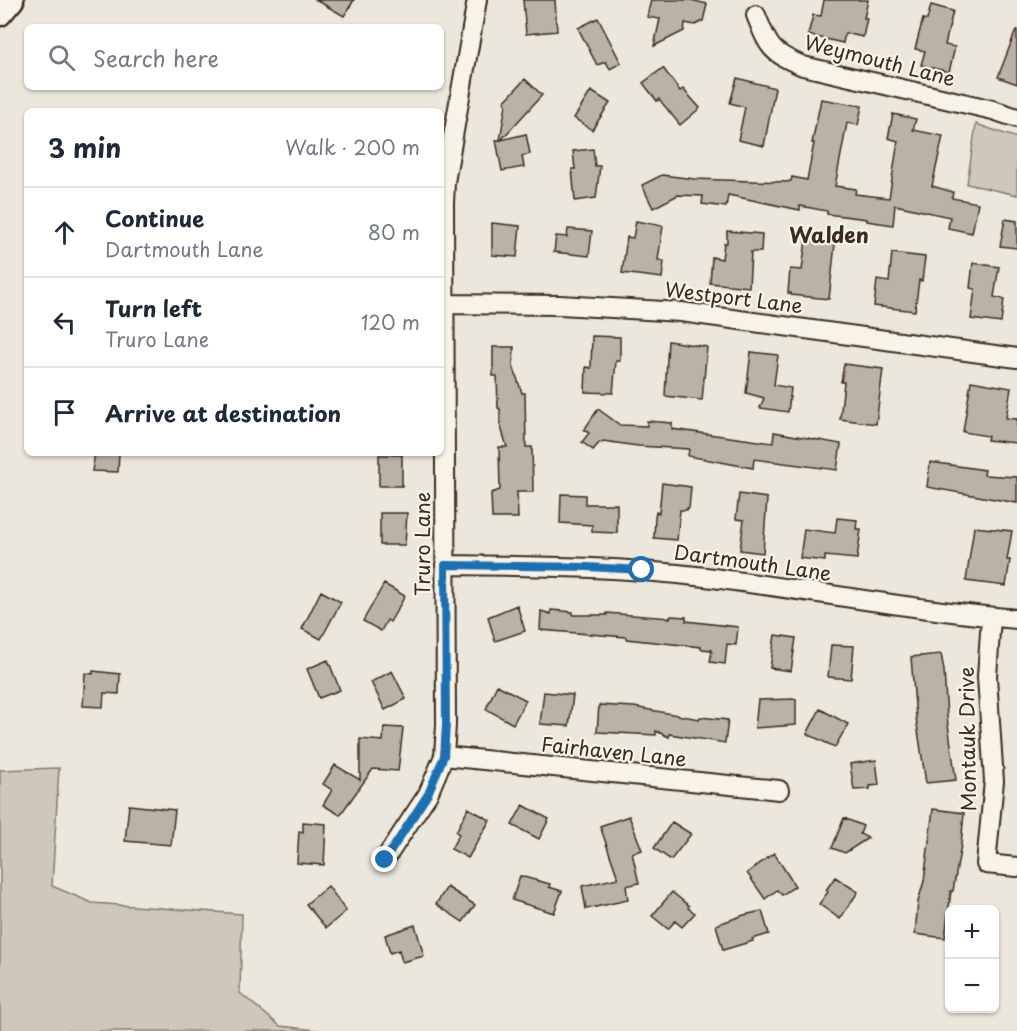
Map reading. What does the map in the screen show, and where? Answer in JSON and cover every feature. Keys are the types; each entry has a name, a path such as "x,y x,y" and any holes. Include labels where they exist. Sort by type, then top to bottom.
{"street":[{"path":"0,14 12,0"},
{"name":"Truro Lane","path":"385,860 424,801 444,756 446,725 444,304 446,182 477,0"},
{"name":"Weymouth Lane","path":"756,15 771,50 803,66 993,110 1017,118"},
{"name":"Westport Lane","path":"444,304 560,305 681,312 1017,358"},
{"name":"Dartmouth Lane","path":"445,565 642,570 1017,619"},
{"name":"Montauk Drive","path":"991,617 987,677 994,781 986,864 1017,867"},
{"name":"Fairhaven Lane","path":"444,756 779,790"}],"shaded area":[{"path":"976,124 1017,138 1017,195 967,184"},
{"path":"59,768 52,886 92,903 242,914 240,993 280,1026 325,1031 0,1031 0,770"}],"building":[{"path":"316,0 354,0 344,16"},
{"path":"523,0 555,0 557,31 526,34"},
{"path":"651,0 691,0 707,4 703,21 695,25 685,23 684,31 654,46 660,19 647,17"},
{"path":"824,0 868,0 863,37 845,33 843,43 808,35 813,15 821,16"},
{"path":"931,5 953,11 945,45 955,47 949,72 921,65 925,51 915,49 923,19 927,20"},
{"path":"598,18 621,63 610,69 606,62 597,65 578,28"},
{"path":"1017,30 1017,84 998,77"},
{"path":"663,68 680,91 683,89 700,108 680,125 643,83"},
{"path":"737,78 775,88 764,146 738,140 745,107 730,103"},
{"path":"525,79 542,95 501,140 526,134 530,154 522,156 524,167 502,171 496,140 500,140 506,104 504,102"},
{"path":"591,91 610,103 592,130 574,118"},
{"path":"821,99 862,106 858,125 847,123 835,186 856,189 855,194 889,198 898,141 888,138 893,114 916,119 913,130 943,136 932,186 953,192 952,198 978,203 972,233 948,228 950,217 895,205 893,225 827,214 827,211 800,206 800,210 728,195 726,207 702,204 703,196 678,195 653,208 642,185 662,175 752,181 786,182 791,181 792,177 807,180"},
{"path":"593,149 595,166 600,166 596,198 575,201 573,151"},
{"path":"1005,219 1017,221 1017,248 1000,246"},
{"path":"636,221 663,226 658,260 664,261 662,278 622,273 627,237 633,238"},
{"path":"492,223 520,226 517,257 492,255"},
{"path":"568,229 592,231 589,256 554,252 556,236 567,237"},
{"path":"727,231 762,234 761,252 751,252 749,287 710,283 712,257 722,259 724,243 727,243"},
{"path":"806,240 835,244 829,299 788,293 790,269 802,270"},
{"path":"892,253 925,257 915,311 874,306 877,280 889,282"},
{"path":"973,263 999,267 994,297 1004,299 1001,323 971,319 975,289 970,288"},
{"path":"592,336 620,337 620,361 616,361 613,393 585,392 586,367 591,368"},
{"path":"668,341 707,347 702,400 665,396"},
{"path":"493,347 514,347 513,366 522,393 525,393 526,447 532,447 533,492 517,492 518,518 492,518 491,493 500,490 499,447 507,447 500,424 497,376 493,376"},
{"path":"751,352 778,355 774,385 791,388 788,412 760,408 764,398 746,393"},
{"path":"844,364 883,369 876,424 840,419"},
{"path":"971,381 1011,388 1006,418 1017,419 1016,443 987,440 988,436 963,432"},
{"path":"598,409 620,425 647,426 647,421 672,423 672,429 773,443 774,432 841,444 837,470 754,459 753,468 688,456 689,449 603,441 593,450 582,442 589,433 584,430"},
{"path":"94,456 119,456 118,472 92,471"},
{"path":"379,456 402,456 402,486 379,486"},
{"path":"930,462 985,470 984,475 1017,477 1017,503 927,487"},
{"path":"662,483 691,487 689,508 680,510 677,540 654,538 655,516 656,512 659,513"},
{"path":"561,494 585,495 585,504 617,504 617,533 592,532 592,525 560,523"},
{"path":"739,494 767,498 763,553 740,550 744,520 736,519"},
{"path":"380,513 407,513 405,545 380,545"},
{"path":"837,518 857,520 856,529 861,529 857,559 825,556 825,561 800,558 804,529 835,533"},
{"path":"974,527 1012,531 1007,560 1010,560 1006,586 966,581"},
{"path":"384,584 405,596 390,622 387,620 381,631 363,621"},
{"path":"321,591 341,602 321,639 302,629"},
{"path":"517,605 525,631 495,641 488,617"},
{"path":"551,610 573,612 573,615 607,615 607,613 670,618 671,616 686,617 686,621 738,627 736,645 727,644 725,664 710,662 712,650 701,649 701,647 626,639 626,637 540,630 541,611 551,614"},
{"path":"775,635 796,638 791,671 770,668"},
{"path":"831,645 854,646 851,679 828,677"},
{"path":"941,654 956,780 926,783 916,718 911,657"},
{"path":"328,660 340,690 319,698 307,669"},
{"path":"93,671 120,674 119,694 104,693 103,707 83,706 85,673 93,674"},
{"path":"392,671 406,699 385,710 371,682"},
{"path":"497,685 526,700 513,724 486,709"},
{"path":"544,692 573,695 569,726 540,724"},
{"path":"796,699 796,725 755,728 758,700"},
{"path":"599,705 634,707 699,719 700,717 728,720 725,743 669,734 669,737 656,731 656,735 597,732"},
{"path":"820,709 848,724 835,747 807,734"},
{"path":"384,727 403,728 398,771 373,769 340,815 323,805 332,790 323,784 335,765 360,780 360,739 383,741"},
{"path":"876,760 879,785 870,786 870,789 854,790 850,764"},
{"path":"129,805 175,810 171,845 125,841"},
{"path":"523,805 549,819 539,839 512,825"},
{"path":"468,808 490,820 468,858 451,849 459,834 456,832"},
{"path":"933,809 964,813 953,891 951,891 949,905 945,905 945,938 915,934 918,902 924,881"},
{"path":"629,816 642,850 632,853 639,883 626,886 628,900 586,909 582,886 618,878 600,826"},
{"path":"844,818 863,826 860,834 868,838 845,853 832,848"},
{"path":"303,822 326,824 324,865 297,863 299,831 303,832"},
{"path":"672,822 691,834 671,860 654,848"},
{"path":"774,853 795,886 782,895 777,890 765,899 747,873"},
{"path":"520,876 550,884 549,887 562,891 554,913 512,900"},
{"path":"835,877 858,892 840,919 819,904"},
{"path":"328,886 346,911 326,928 306,904"},
{"path":"447,887 475,905 463,922 436,904"},
{"path":"672,892 695,913 682,927 675,921 668,929 652,916"},
{"path":"762,911 769,934 723,950 716,925"},
{"path":"415,925 424,956 402,962 399,950 390,953 385,935"}],"district":[{"name":"Walden","path":"829,234"}],"route":[{"path":"385,860 428,794 444,756 446,725 445,565 642,570"}]}
